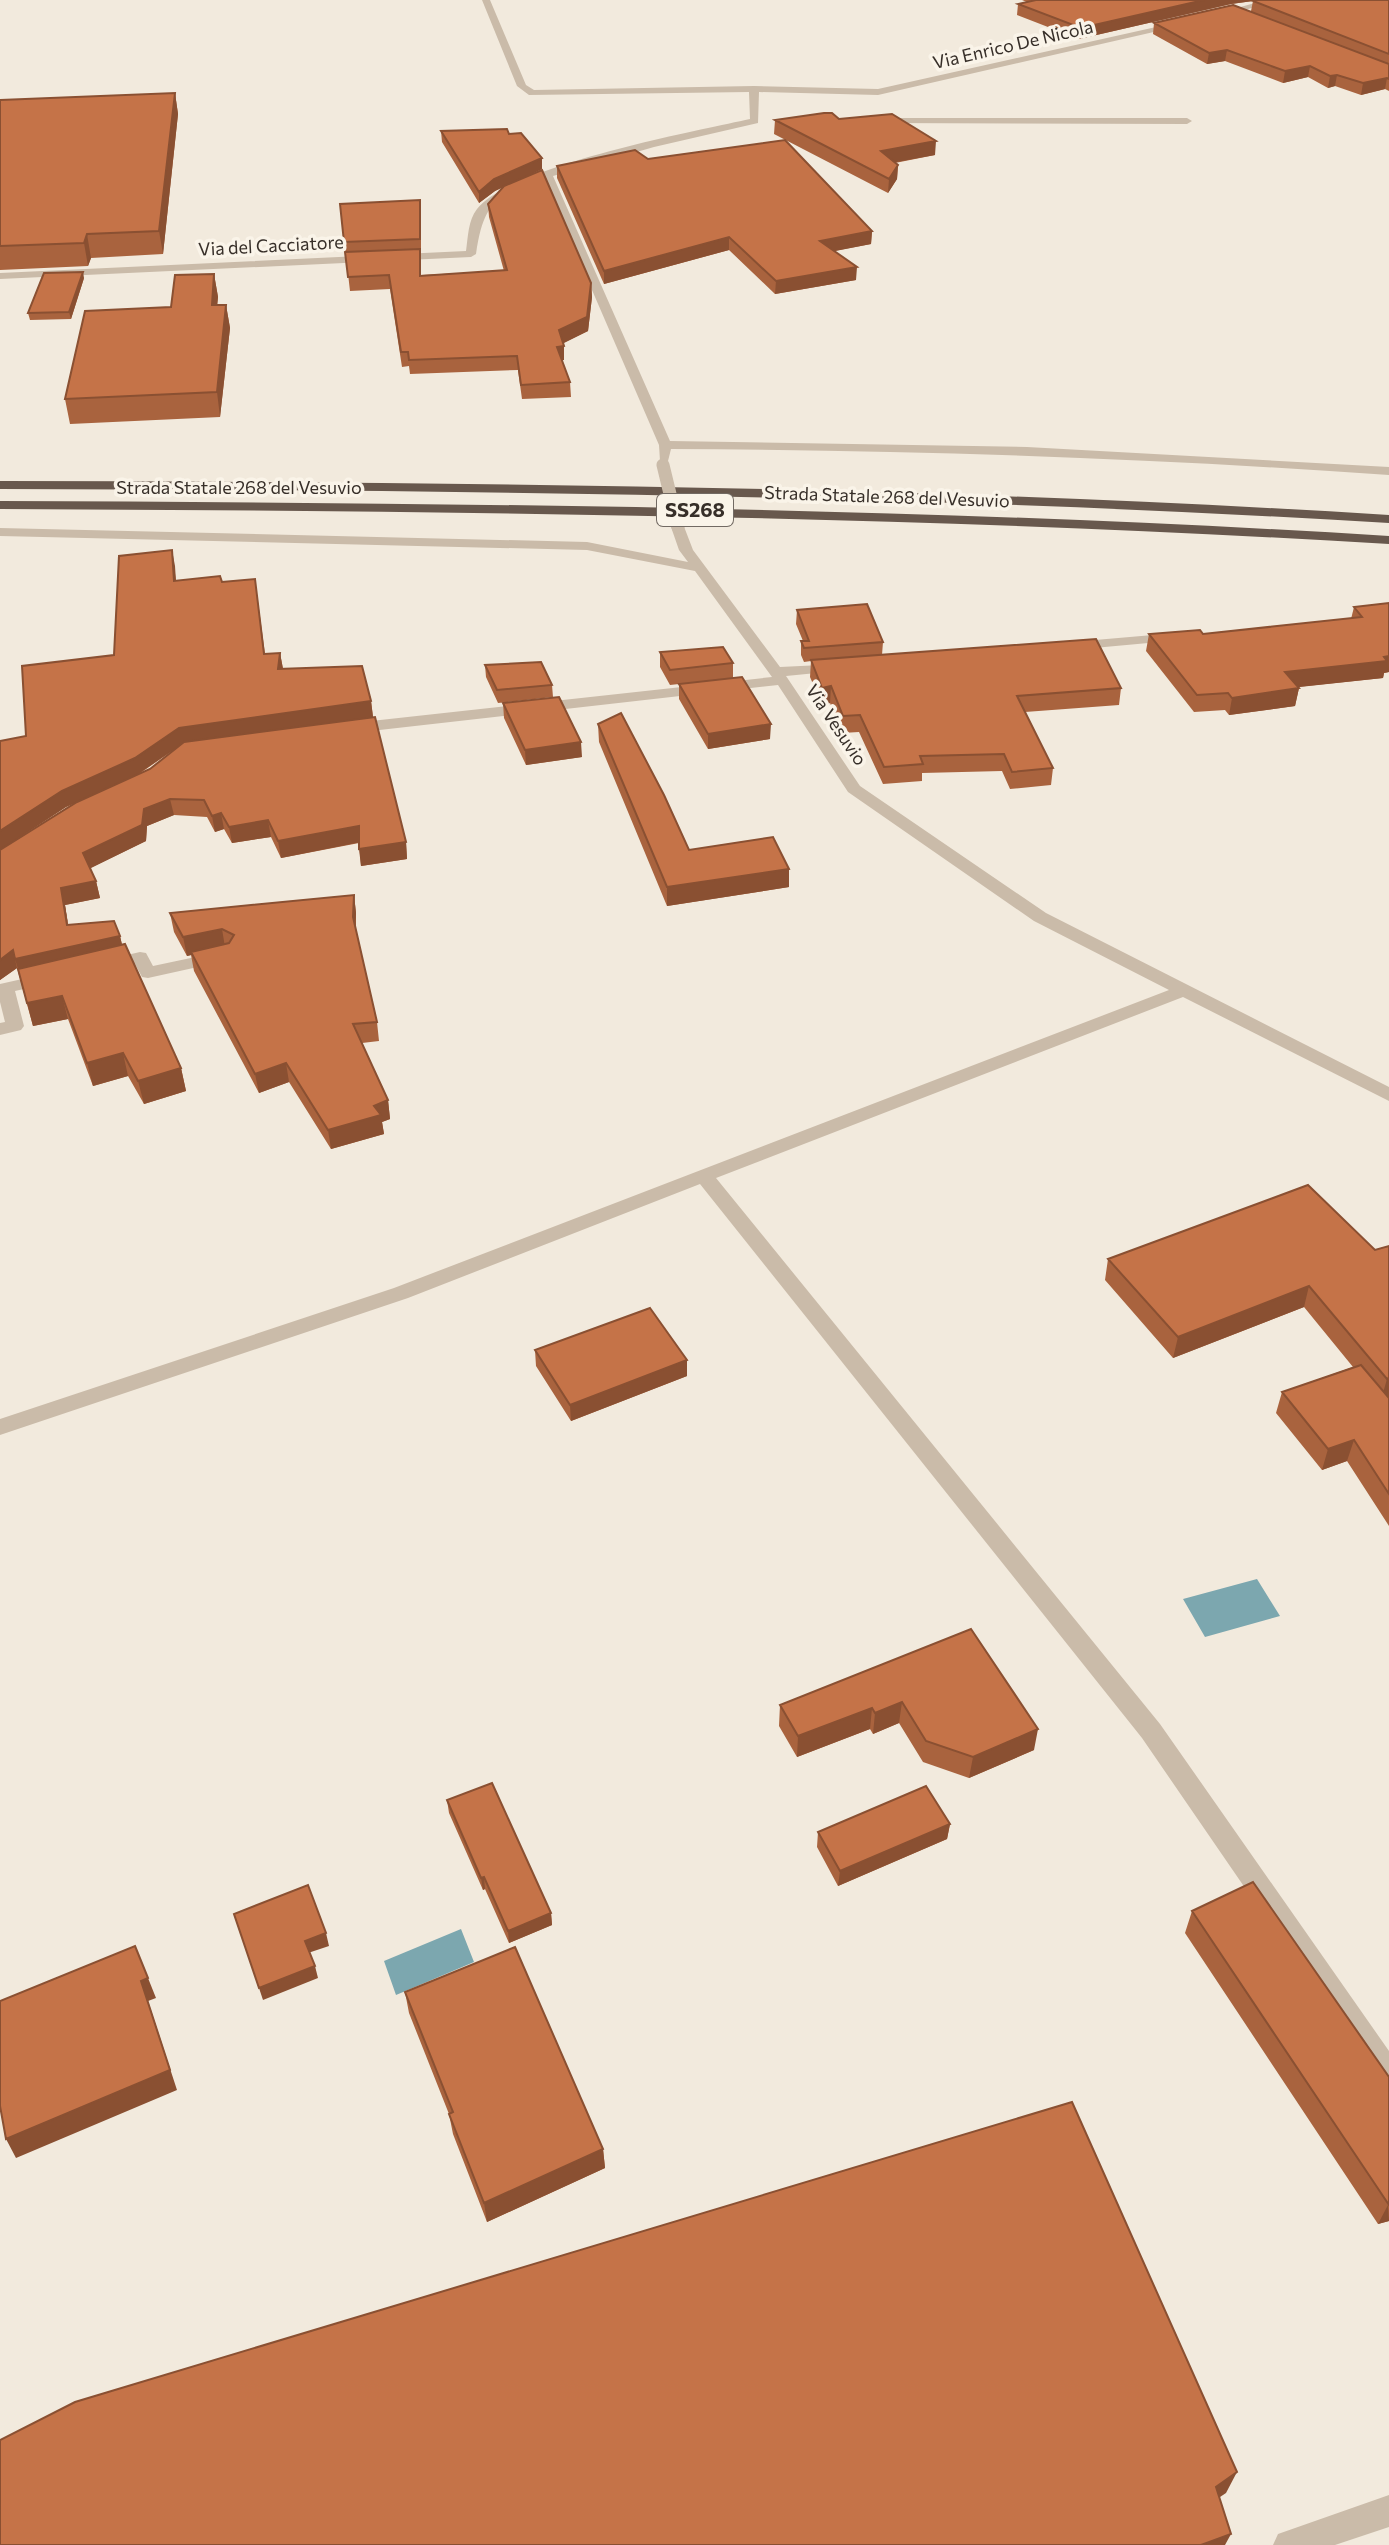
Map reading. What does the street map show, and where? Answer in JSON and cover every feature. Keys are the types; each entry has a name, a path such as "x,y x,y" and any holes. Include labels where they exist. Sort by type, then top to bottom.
{"highway":[{"name":"Strada Statale 268 del Vesuvio","path":"0,485 560,487 845,492 1101,502 1389,519"},
{"name":"Strada Statale 268 del Vesuvio","path":"0,505 736,510 1106,523 1389,540"}],"street":[{"name":"Via Enrico De Nicola","path":"486,0 522,86 532,93 878,92 1186,21"},
{"path":"1202,18 1277,0"},
{"path":"1232,10 1246,16"},
{"path":"752,92 755,119"},
{"path":"547,174 755,119 771,121"},
{"path":"867,121 1187,121"},
{"name":"Via del Cacciatore","path":"0,276 471,254 480,211 494,198 547,174"},
{"name":"Via Vesuvio","path":"547,174 665,445 663,465 686,550 780,676 854,789 1040,917 1389,1095"},
{"path":"665,445 848,446 1037,452 1389,471"},
{"path":"0,532 587,546 699,568"},
{"path":"1058,648 1198,635"},
{"path":"336,731 855,666"},
{"path":"95,968 140,957 148,973 226,955"},
{"path":"0,1029 15,1026 5,988 65,974"},
{"path":"0,1427 401,1293 1184,990"},
{"path":"704,1176 1151,1731 1389,2074"},
{"path":"1289,2545 1389,2511"}],"water":[{"path":"1257,1579 1280,1616 1205,1637 1183,1599"},
{"path":"461,1929 474,1962 396,1995 384,1961"}],"building":[{"path":"1036,0 1204,0 1081,28 1018,4"},
{"path":"1389,0 1389,54 1253,1"},
{"path":"1233,5 1389,64 1389,79 1363,83 1337,75 1330,76 1310,66 1285,71 1227,50 1209,53 1154,23"},
{"path":"175,93 159,231 87,234 84,243 0,246 0,100"},
{"path":"832,113 839,119 892,114 936,141 881,151 898,165 889,179 775,120"},
{"path":"507,129 509,134 521,133 542,158 494,179 479,192 441,131"},
{"path":"785,140 872,231 820,241 857,267 776,281 729,237 604,271 557,166 635,150 648,159"},
{"path":"542,170 591,283 587,317 559,330 564,346 557,347 570,382 521,385 517,356 409,360 408,352 401,352 389,275 348,277 345,252 420,249 420,276 507,270 488,204 504,186"},
{"path":"420,200 420,239 344,242 340,204"},
{"path":"83,272 69,312 28,313 44,273"},
{"path":"214,274 212,305 226,305 217,392 65,399 85,311 171,307 175,275"},
{"path":"172,550 174,581 220,576 222,582 255,579 264,654 280,653 278,669 362,666 371,701 179,728 135,758 62,791 0,831 0,741 26,736 22,666 114,655 119,556"},
{"path":"1389,603 1389,656 1384,657 1387,661 1285,672 1299,688 1232,698 1228,693 1197,695 1149,634 1200,630 1203,634 1362,617 1354,607"},
{"path":"867,604 883,642 804,648 801,641 809,641 797,610"},
{"path":"1096,639 1121,688 1017,696 1053,768 1012,772 1004,754 920,756 923,764 884,767 860,715 843,716 831,686 822,688 811,660"},
{"path":"723,647 733,663 670,670 660,652"},
{"path":"541,662 552,685 497,690 485,665"},
{"path":"742,677 771,724 708,734 679,684"},
{"path":"559,697 581,742 525,750 503,703"},
{"path":"621,713 689,850 773,837 789,869 667,887 598,724"},
{"path":"375,717 406,842 359,849 359,826 278,841 268,820 229,827 221,813 212,816 204,800 170,799 144,809 142,825 83,853 96,881 61,888 67,925 114,921 120,936 15,959 13,950 0,960 0,850 77,802 150,769 184,742"},
{"path":"354,895 353,917 377,1022 353,1024 388,1100 374,1106 381,1115 328,1130 286,1063 255,1074 191,952 229,943 234,935 222,929 183,937 170,913"},
{"path":"125,944 181,1068 138,1081 123,1053 87,1063 62,996 27,1003 18,969"},
{"path":"1308,1185 1375,1250 1389,1246 1387,1379 1309,1286 1178,1337 1108,1259"},
{"path":"650,1308 687,1360 570,1405 535,1350"},
{"path":"1361,1365 1389,1398 1389,1494 1354,1440 1328,1449 1282,1392"},
{"path":"971,1629 1038,1729 973,1757 926,1741 902,1702 875,1713 872,1708 798,1736 780,1705"},
{"path":"492,1783 551,1913 508,1931 447,1800"},
{"path":"926,1786 950,1824 840,1871 818,1832"},
{"path":"1253,1882 1389,2077 1389,2205 1192,1911"},
{"path":"308,1885 326,1933 305,1941 315,1966 259,1988 234,1914"},
{"path":"135,1946 148,1978 141,1981 170,2070 6,2139 0,2106 0,2001"},
{"path":"515,1947 603,2149 484,2203 449,2114 453,2112 405,1992"},
{"path":"1072,2102 1237,2472 1216,2487 1231,2534 1201,2545 0,2545 0,2440 75,2402"}]}
